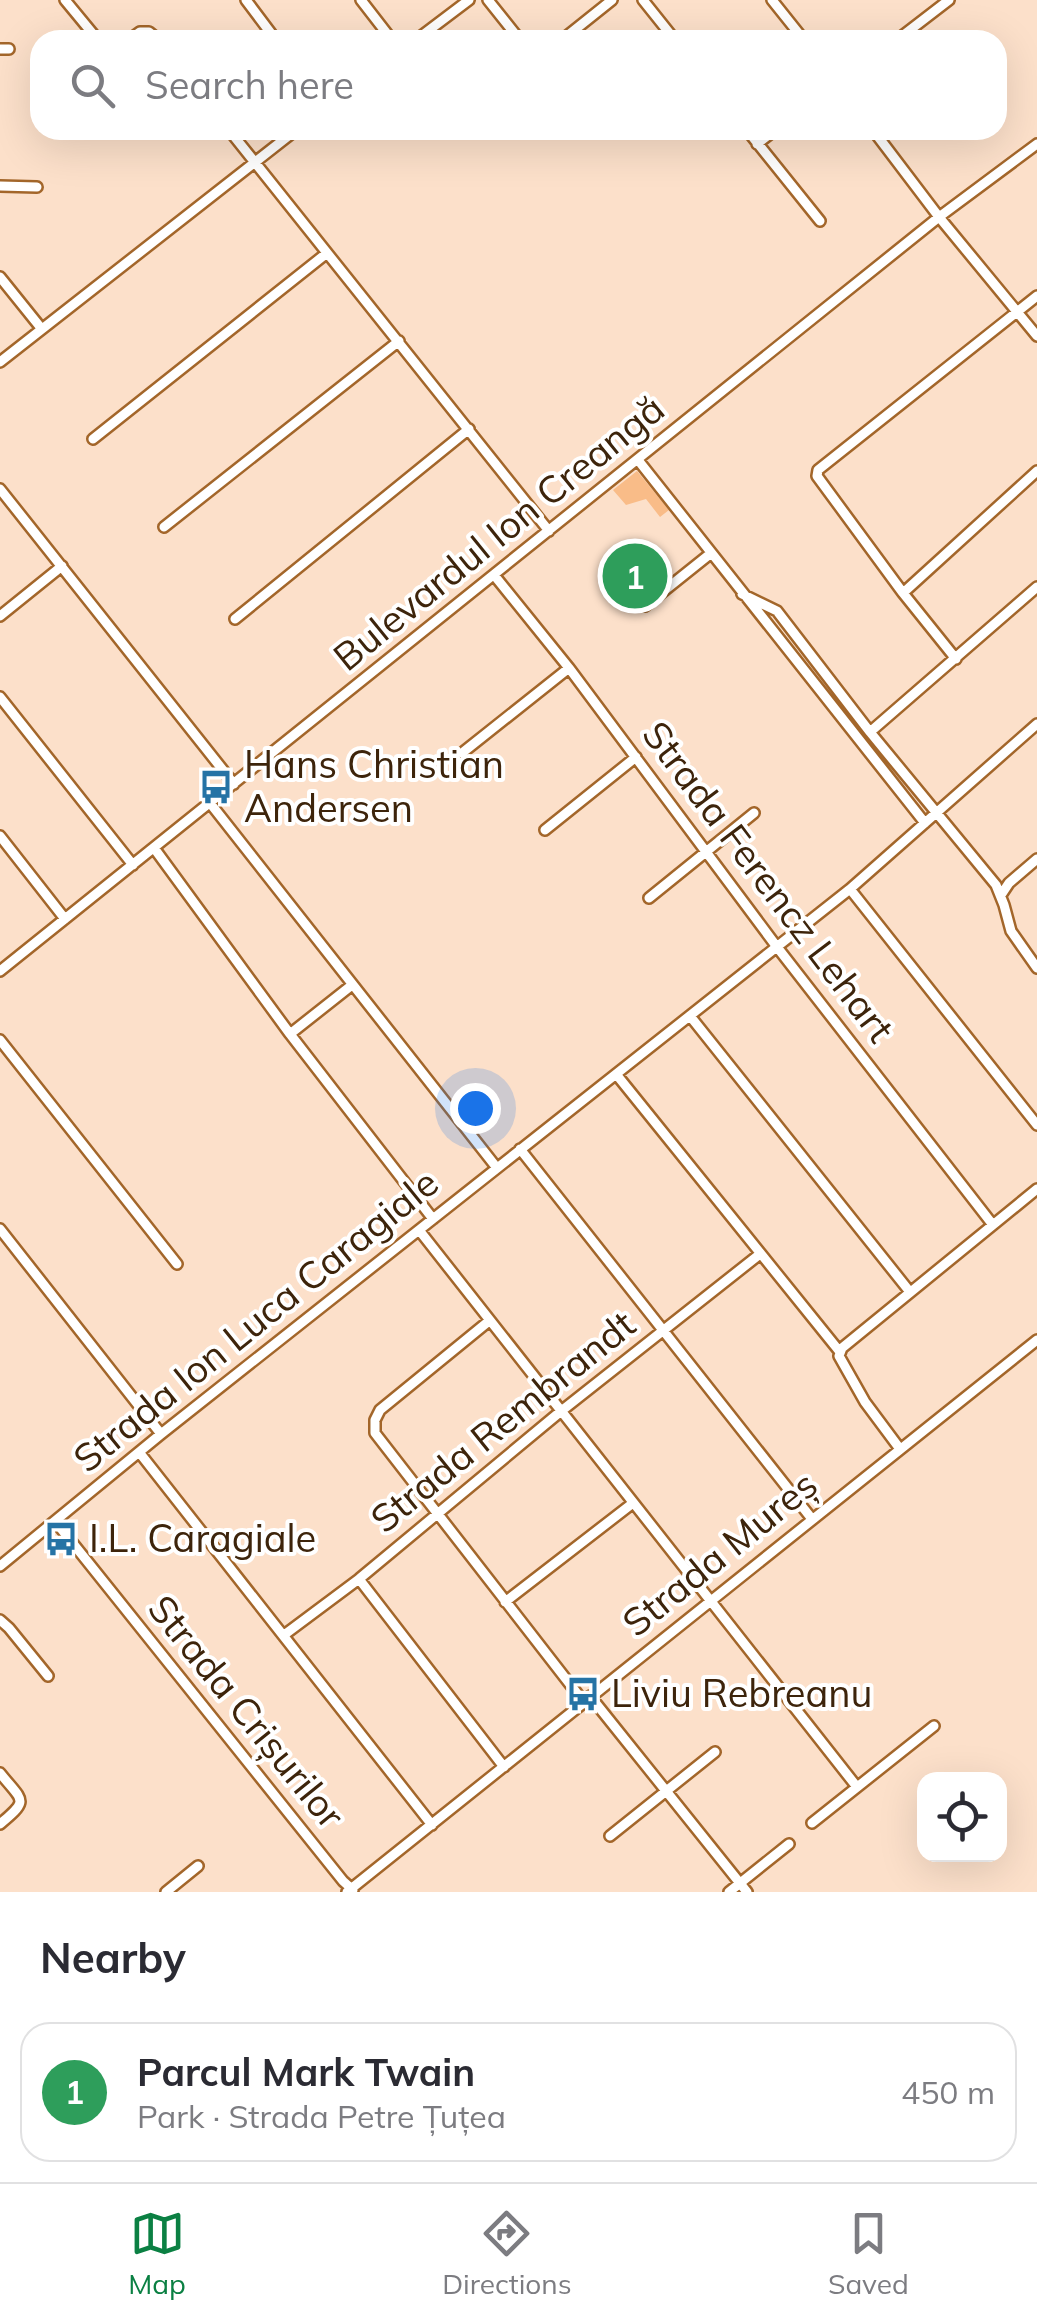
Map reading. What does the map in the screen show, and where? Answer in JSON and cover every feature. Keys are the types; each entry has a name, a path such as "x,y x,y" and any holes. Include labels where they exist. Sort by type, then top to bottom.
{"street":[{"path":"65,0 90,30"},
{"path":"246,0 268,30"},
{"path":"361,0 384,30"},
{"path":"429,30 468,0"},
{"path":"488,0 512,30"},
{"path":"574,30 612,0"},
{"path":"643,0 667,30"},
{"path":"774,0 796,30"},
{"path":"910,30 948,0"},
{"path":"236,140 549,531"},
{"path":"0,362 283,140"},
{"path":"755,140 820,221"},
{"path":"758,144 763,140"},
{"path":"881,140 1037,336"},
{"name":"Bulevardul Ion Creangă","path":"0,971 940,217 1037,144"},
{"path":"0,186 37,187"},
{"path":"93,439 327,253"},
{"path":"0,277 41,328"},
{"path":"956,659 903,594 817,476 818,470 1037,296"},
{"path":"164,527 399,341"},
{"path":"235,619 469,429"},
{"path":"638,460 925,824"},
{"path":"903,594 1037,471"},
{"path":"0,489 234,784"},
{"path":"645,606 710,554"},
{"path":"0,616 62,566"},
{"name":"Strada Ferencz Lehart","path":"494,575 993,1226"},
{"path":"853,732 867,728 956,659 1037,588"},
{"path":"742,594 777,612 996,884 1011,931 1037,968"},
{"path":"462,754 569,668"},
{"path":"0,697 133,865"},
{"name":"Strada Ion Luca Caragiale","path":"0,1566 850,889 1037,724"},
{"path":"545,830 636,757"},
{"path":"210,804 496,1168"},
{"path":"649,898 754,813"},
{"path":"0,836 66,919"},
{"path":"154,848 290,1034 433,1219"},
{"path":"1001,895 1037,859"},
{"path":"850,889 1037,1124"},
{"path":"290,1034 352,984"},
{"path":"690,1016 910,1292"},
{"path":"0,1040 178,1264"},
{"path":"616,1074 840,1352 865,1402 900,1449"},
{"path":"520,1149 812,1519"},
{"path":"840,1352 1037,1190"},
{"path":"0,1229 161,1434"},
{"path":"419,1230 857,1787"},
{"name":"Strada Rembrandt","path":"284,1636 760,1254"},
{"path":"490,1321 380,1410 374,1420 375,1432 505,1602 743,1888"},
{"name":"Strada Mureș","path":"351,1891 1037,1340"},
{"path":"139,1452 432,1825"},
{"path":"505,1602 633,1503"},
{"name":"Strada Crișurilor","path":"54,1521 351,1891"},
{"path":"359,1579 504,1767"},
{"path":"0,1620 48,1676"},
{"path":"812,1823 934,1726"},
{"path":"610,1836 716,1752"},
{"path":"0,1773 21,1803 0,1824"},
{"path":"729,1892 743,1888 789,1844"},
{"path":"166,1892 198,1866"}],"shaded area":[{"path":"637,471 669,510 660,517 646,499 626,505 613,490"},
{"path":"633,554 656,582 637,597 615,569"}],"place":[{"name":"Parcul Mark Twain","path":"635,576"},
{"name":"Hans Christian Andersen","path":"216,787"},
{"name":"I.L. Caragiale","path":"61,1539"},
{"name":"Liviu Rebreanu","path":"583,1694"}]}
